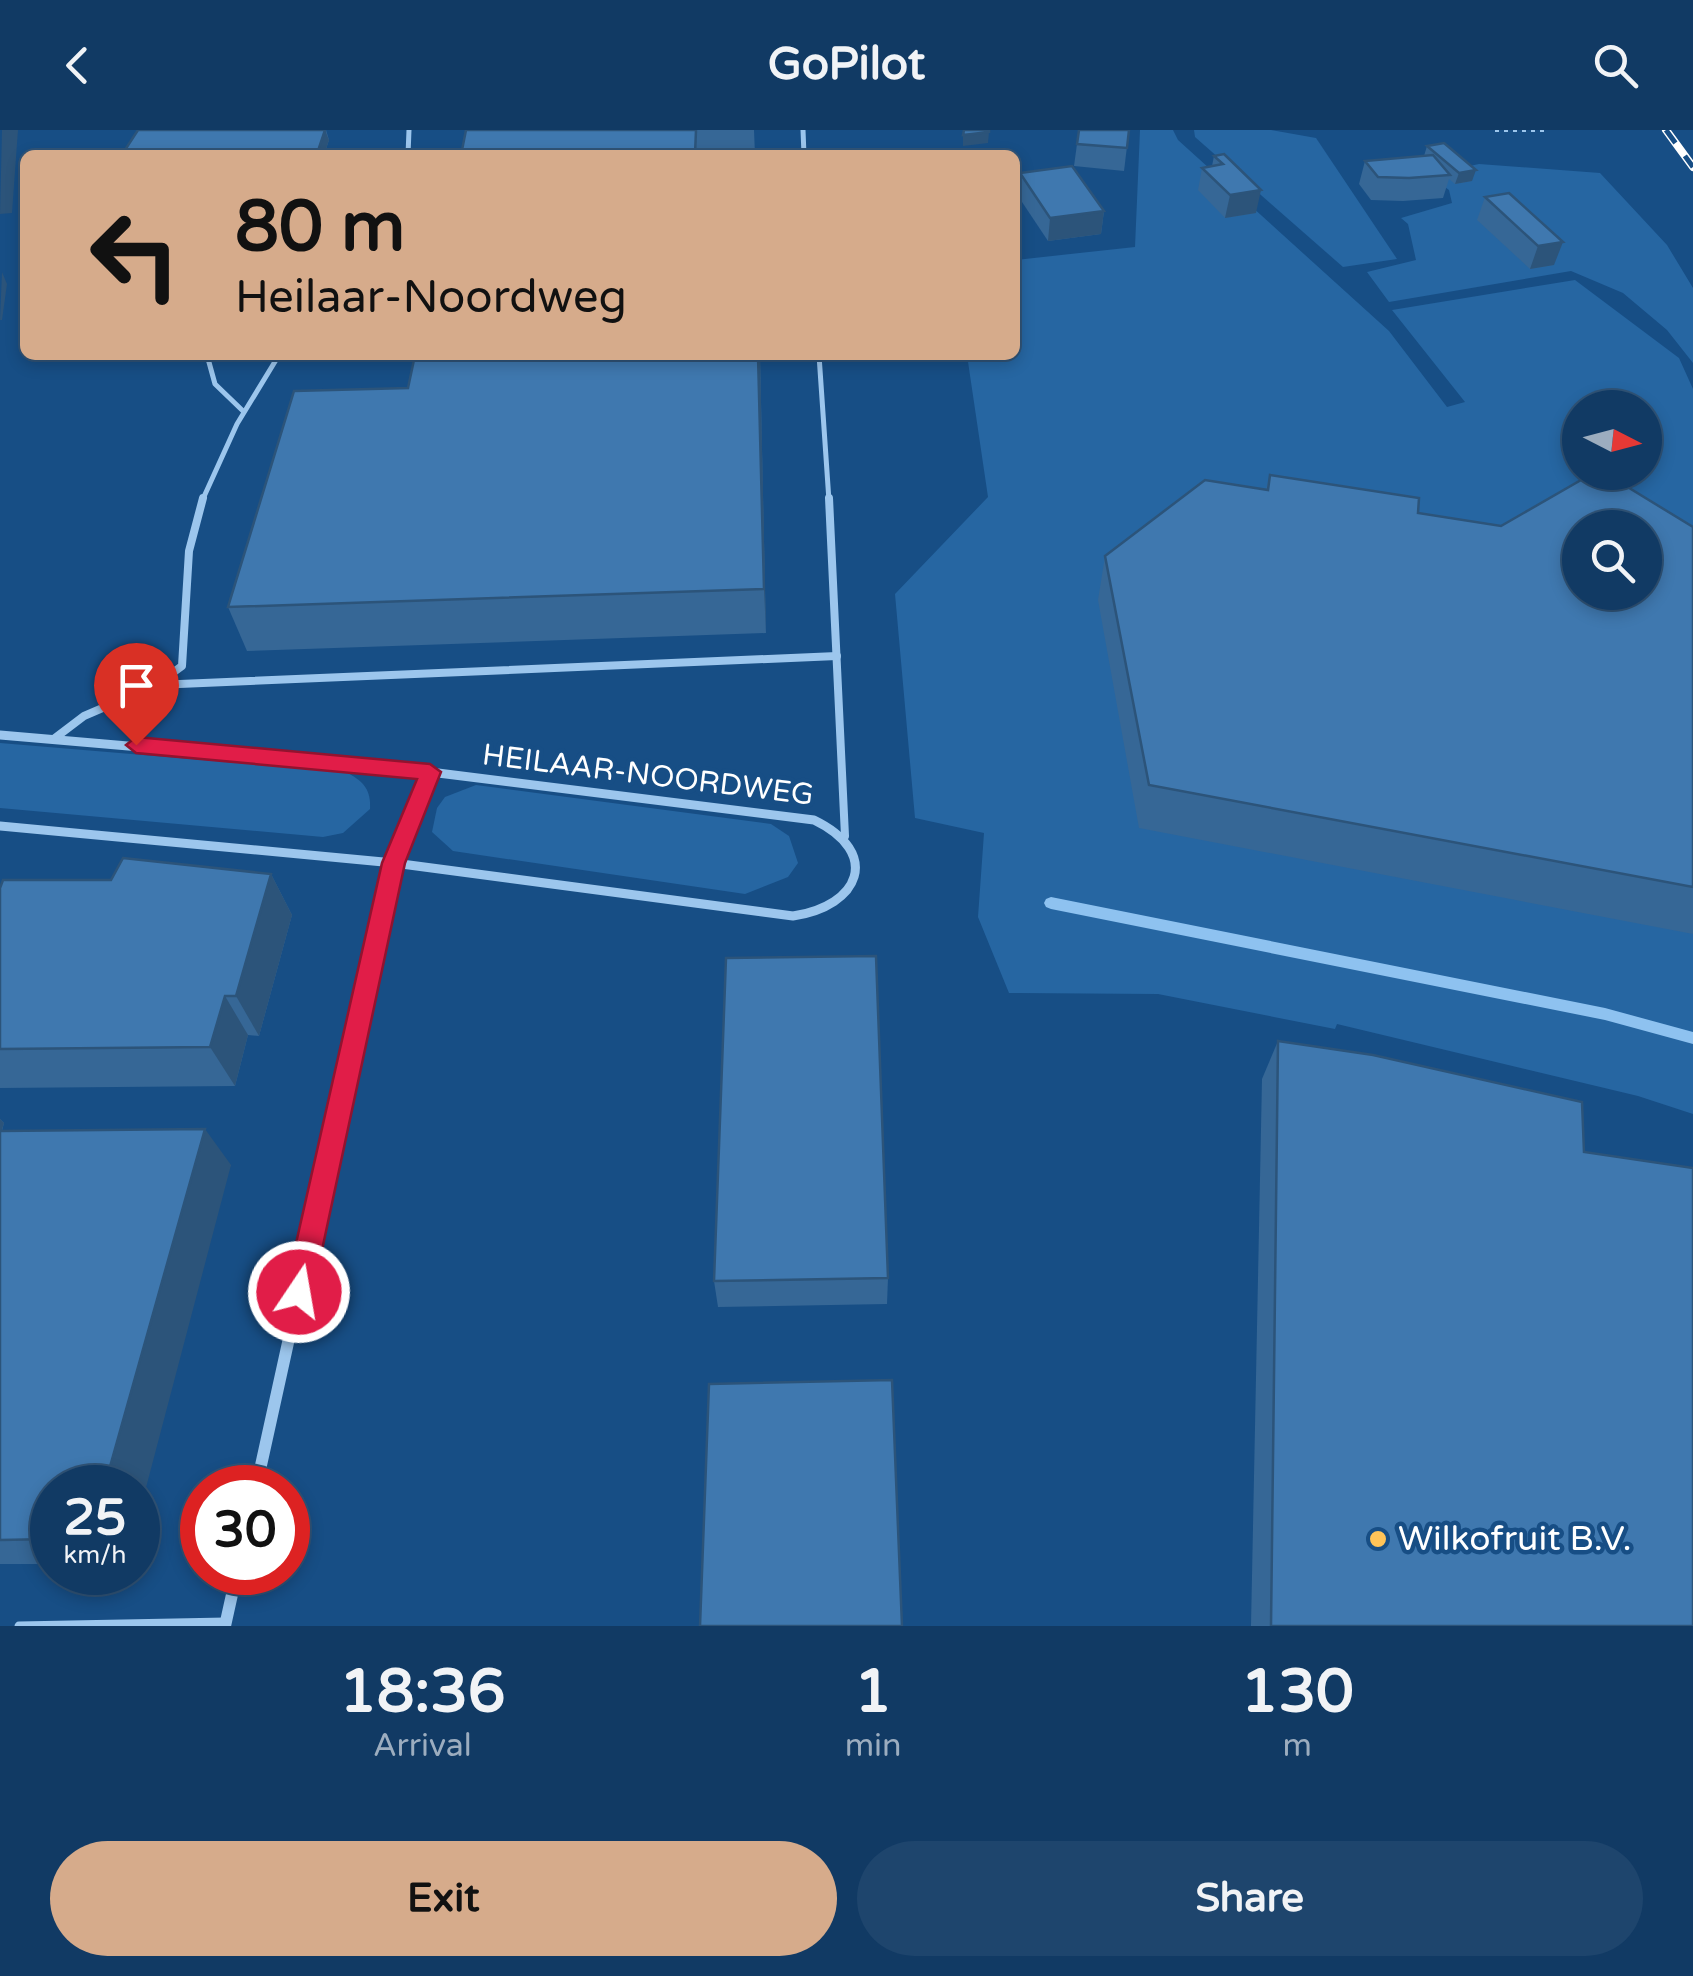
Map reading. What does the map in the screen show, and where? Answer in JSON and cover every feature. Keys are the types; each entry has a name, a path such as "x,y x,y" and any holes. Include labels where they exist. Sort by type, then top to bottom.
{"street":[{"name":"HEILAAR-NOORDWEG","path":"0,735 430,772 814,820 845,836 856,857 851,888 834,907 807,916 394,863 0,826"},
{"path":"261,1465 394,863 430,772"},
{"path":"226,1624 232,1595"}],"lane":[{"path":"209,360 216,384 243,411"},
{"path":"156,685 182,666 191,617 189,551 220,458 243,411 276,360"},
{"path":"819,360 845,836"},
{"path":"55,738 84,716 141,688 156,685 837,656"},
{"path":"19,1626 226,1624"}],"path":[{"path":"1496,130 1546,130"}],"shaded area":[{"path":"1140,130 1173,130 1178,140 1389,331 1447,407 1465,402 1392,310 1575,280 1679,358 1693,389 1693,1114 1638,1096 1337,1024 1335,1029 1158,994 1009,993 978,917 984,833 915,818 895,594 988,497 968,360 1020,360 1020,259 1135,247"},
{"path":"1194,130 1271,130 1316,138 1397,259 1343,267 1195,137"},
{"path":"1479,164 1600,173 1667,245 1693,288 1693,363 1667,330 1623,293 1571,271 1389,302 1367,272 1416,260 1408,224 1401,218 1452,203 1449,190 1435,180 1442,172"},
{"path":"0,743 346,772 365,786 370,809 343,833 323,837 0,808"},
{"path":"476,785 771,824 789,836 798,863 788,877 745,894 453,851 432,832 437,808 445,797"}],"building":[{"path":"138,130 325,130 318,150 125,150"},
{"path":"466,130 696,130 695,150 462,150"},
{"path":"964,130 989,130 989,132 963,135"},
{"path":"1079,130 1129,130 1127,148 1077,144"},
{"path":"1444,143 1476,170 1459,173 1427,146"},
{"path":"1224,154 1261,190 1230,195 1202,168 1223,164 1214,156"},
{"path":"1433,155 1450,175 1378,177 1365,161"},
{"path":"1072,166 1104,211 1050,218 1020,173"},
{"path":"1509,193 1563,242 1538,246 1485,197"},
{"path":"414,360 758,360 764,589 228,607 294,391 408,388"},
{"path":"1270,475 1419,498 1418,513 1501,526 1564,490 1632,490 1693,527 1693,887 1149,785 1105,556 1205,480 1268,490"},
{"path":"123,858 271,874 236,996 225,996 210,1047 0,1049 3,880 111,880"},
{"path":"876,956 888,1278 714,1281 726,958"},
{"path":"1278,1041 1373,1055 1582,1102 1584,1152 1693,1168 1693,1626 1271,1626"},
{"path":"205,1129 110,1465 30,1465 30,1539 0,1540 0,1131"},
{"path":"892,1380 902,1626 700,1626 709,1384"}],"waterway":[{"path":"1051,903 1605,1014 1693,1038"}],"railway":[{"path":"1666,130 1693,167"}],"place":[{"name":"Wilkofruit B.V.","path":"1378,1539"}],"route":[{"path":"136,745 430,772 394,863 299,1292"}]}
